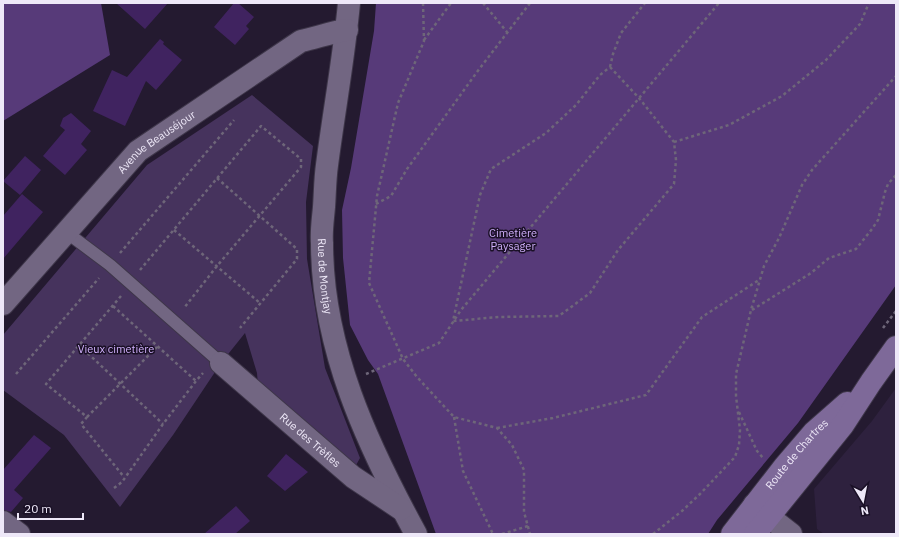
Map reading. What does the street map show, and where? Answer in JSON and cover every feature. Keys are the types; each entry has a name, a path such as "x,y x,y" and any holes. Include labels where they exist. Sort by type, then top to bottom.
{"main road":[{"name":"Route de Chartres","path":"755,534 762,511 814,432 870,382 896,347"},
{"name":"Route de Chartres","path":"732,534 762,511"}],"street":[{"name":"Rue de Montjay","path":"349,3 347,30 326,166 322,242 323,276 328,312 336,351 347,383 363,427 386,477 416,534"},
{"name":"Avenue Beauséjour","path":"3,304 138,151 301,41 328,35 335,31 347,30"},
{"name":"Rue des Trèfles","path":"219,361 353,477 404,511"},
{"path":"762,511 791,534"},
{"path":"3,522 19,534"}],"lane":[{"path":"66,232 110,265 219,361"}],"path":[{"path":"423,3 424,41"},
{"path":"451,3 424,41 398,104 377,196 369,283 402,359 454,417 463,471 493,534"},
{"path":"483,3 507,32"},
{"path":"376,204 391,196 407,170 507,32 530,3"},
{"path":"453,321 480,195 491,169 546,133 576,105 600,75 610,67 621,33 646,3"},
{"path":"347,383 439,343 461,310 719,3"},
{"path":"674,142 729,125 782,96 831,55 860,24 869,3"},
{"path":"453,321 499,317 559,316 590,293 618,250 674,184 676,160 674,142 639,98 610,67"},
{"path":"653,534 695,498 735,457 739,445 740,430 736,374 751,310 764,266 780,238 802,185 812,170 896,76"},
{"path":"16,374 234,120"},
{"path":"87,417 46,384 113,306 261,126 301,159 301,167 217,266 173,321"},
{"path":"751,310 811,273 830,258 856,249 878,220 888,184 896,175"},
{"path":"217,178 297,249 297,259 240,328"},
{"path":"174,230 260,303"},
{"path":"454,417 497,428 553,418 646,395 702,317 760,280"},
{"path":"113,306 196,381"},
{"path":"79,345 163,424"},
{"path":"124,477 81,424 158,346"},
{"path":"114,488 122,482 124,477 196,381 219,361"},
{"path":"738,410 757,451"},
{"path":"497,428 512,445 524,470 524,512 530,534"},
{"path":"502,534 528,526"}],"shaded area":[{"path":"896,388 896,534 824,534 817,529 814,489 872,421"}],"green space":[{"path":"3,3 101,3 110,55 3,121"},
{"name":"Cimetière Paysager","path":"376,3 896,3 896,285 798,423 717,520 708,534 436,534 378,374 368,360 350,325 343,258 342,210 351,168 374,31"},
{"name":"Vieux cimetière","path":"252,95 313,146 306,202 307,259 325,368 360,458 355,467 258,386 257,373 245,333 221,363 173,435 120,507 64,435 3,390 3,335 147,165"}],"building":[{"path":"116,3 168,3 145,29"},
{"path":"234,3 238,3 254,17 246,26 249,29 235,45 214,27"},
{"path":"160,39 164,42 163,44 182,60 156,90 146,81 125,126 93,111 112,70 127,77"},
{"path":"71,113 91,131 81,144 87,150 65,175 43,156 65,130 60,126 63,118"},
{"path":"25,156 41,170 20,195 3,181"},
{"path":"22,194 43,212 3,259 3,216"},
{"path":"34,435 51,448 14,490 23,498 11,512 3,510 3,470"},
{"path":"286,454 308,472 285,491 267,476"},
{"path":"236,506 250,521 235,534 204,534"}]}
